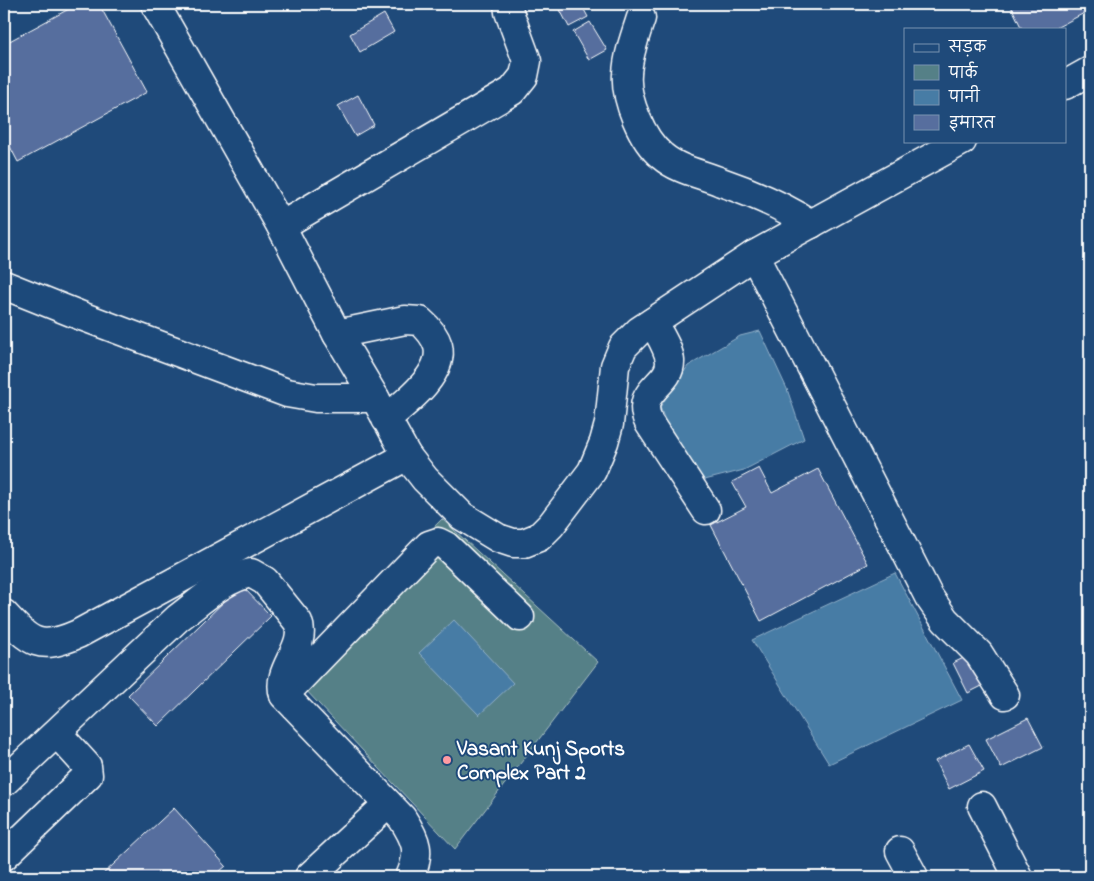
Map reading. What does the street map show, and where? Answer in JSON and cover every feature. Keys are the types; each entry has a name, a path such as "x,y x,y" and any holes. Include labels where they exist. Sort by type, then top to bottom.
{"street":[{"path":"155,4 280,226 337,334 406,456 425,480 462,516 498,538 513,543 524,543 539,537 552,525 592,471 609,424 615,366 623,347 630,339 652,322 754,255 960,142"},
{"path":"280,226 512,91 524,76 527,61 508,12 508,4"},
{"path":"641,18 627,73 627,86 630,104 645,135 661,156 677,166 764,198 791,211 811,224"},
{"path":"1066,84 1090,71"},
{"path":"754,255 929,597 945,620 978,654 1005,696"},
{"path":"4,285 101,324 287,393 380,408 413,398 438,361 438,346 428,328 420,321 405,320 337,334"},
{"path":"652,322 667,350 670,365 645,402 644,414 706,510"},
{"path":"4,614 24,636 35,642 50,643 63,641 87,630 406,456"},
{"path":"284,695 429,545 434,543 438,542 446,546 520,617"},
{"path":"4,782 178,618 236,577 251,573 265,581 298,622 300,628 299,640 282,684 284,695 402,818 410,830 417,857 410,877"},
{"path":"4,856 88,775 87,766 57,733"},
{"path":"309,877 388,804"},
{"path":"982,806 1012,875"},
{"path":"900,851 914,877"}],"green space":[{"name":"Vasant Kunj Sports Complex Part 2","path":"442,519 598,662 455,849 288,671"}],"water":[{"path":"760,331 787,389 804,439 744,470 689,484 660,407 688,366 740,336"},
{"path":"895,573 962,700 829,764 752,640"},
{"path":"454,620 513,683 479,715 419,653"}],"building":[{"path":"78,4 99,4 147,92 18,162 4,135 4,44"},
{"path":"557,4 581,4 588,17 569,27"},
{"path":"1010,4 1090,4 1090,10 1056,28 1022,28"},
{"path":"384,14 394,32 360,52 350,34"},
{"path":"590,22 607,50 589,60 573,32"},
{"path":"358,95 374,125 355,136 338,106"},
{"path":"759,468 772,493 818,469 868,564 761,621 711,525 746,507 732,482"},
{"path":"241,585 271,616 158,726 128,695"},
{"path":"970,655 986,684 968,693 953,663"},
{"path":"1028,718 1043,747 1001,768 986,739"},
{"path":"969,744 984,771 949,789 935,761"},
{"path":"174,808 226,866 213,877 100,877"}],"place":[{"name":"Vasant Kunj Sports Complex Part 2","path":"447,760"}]}
